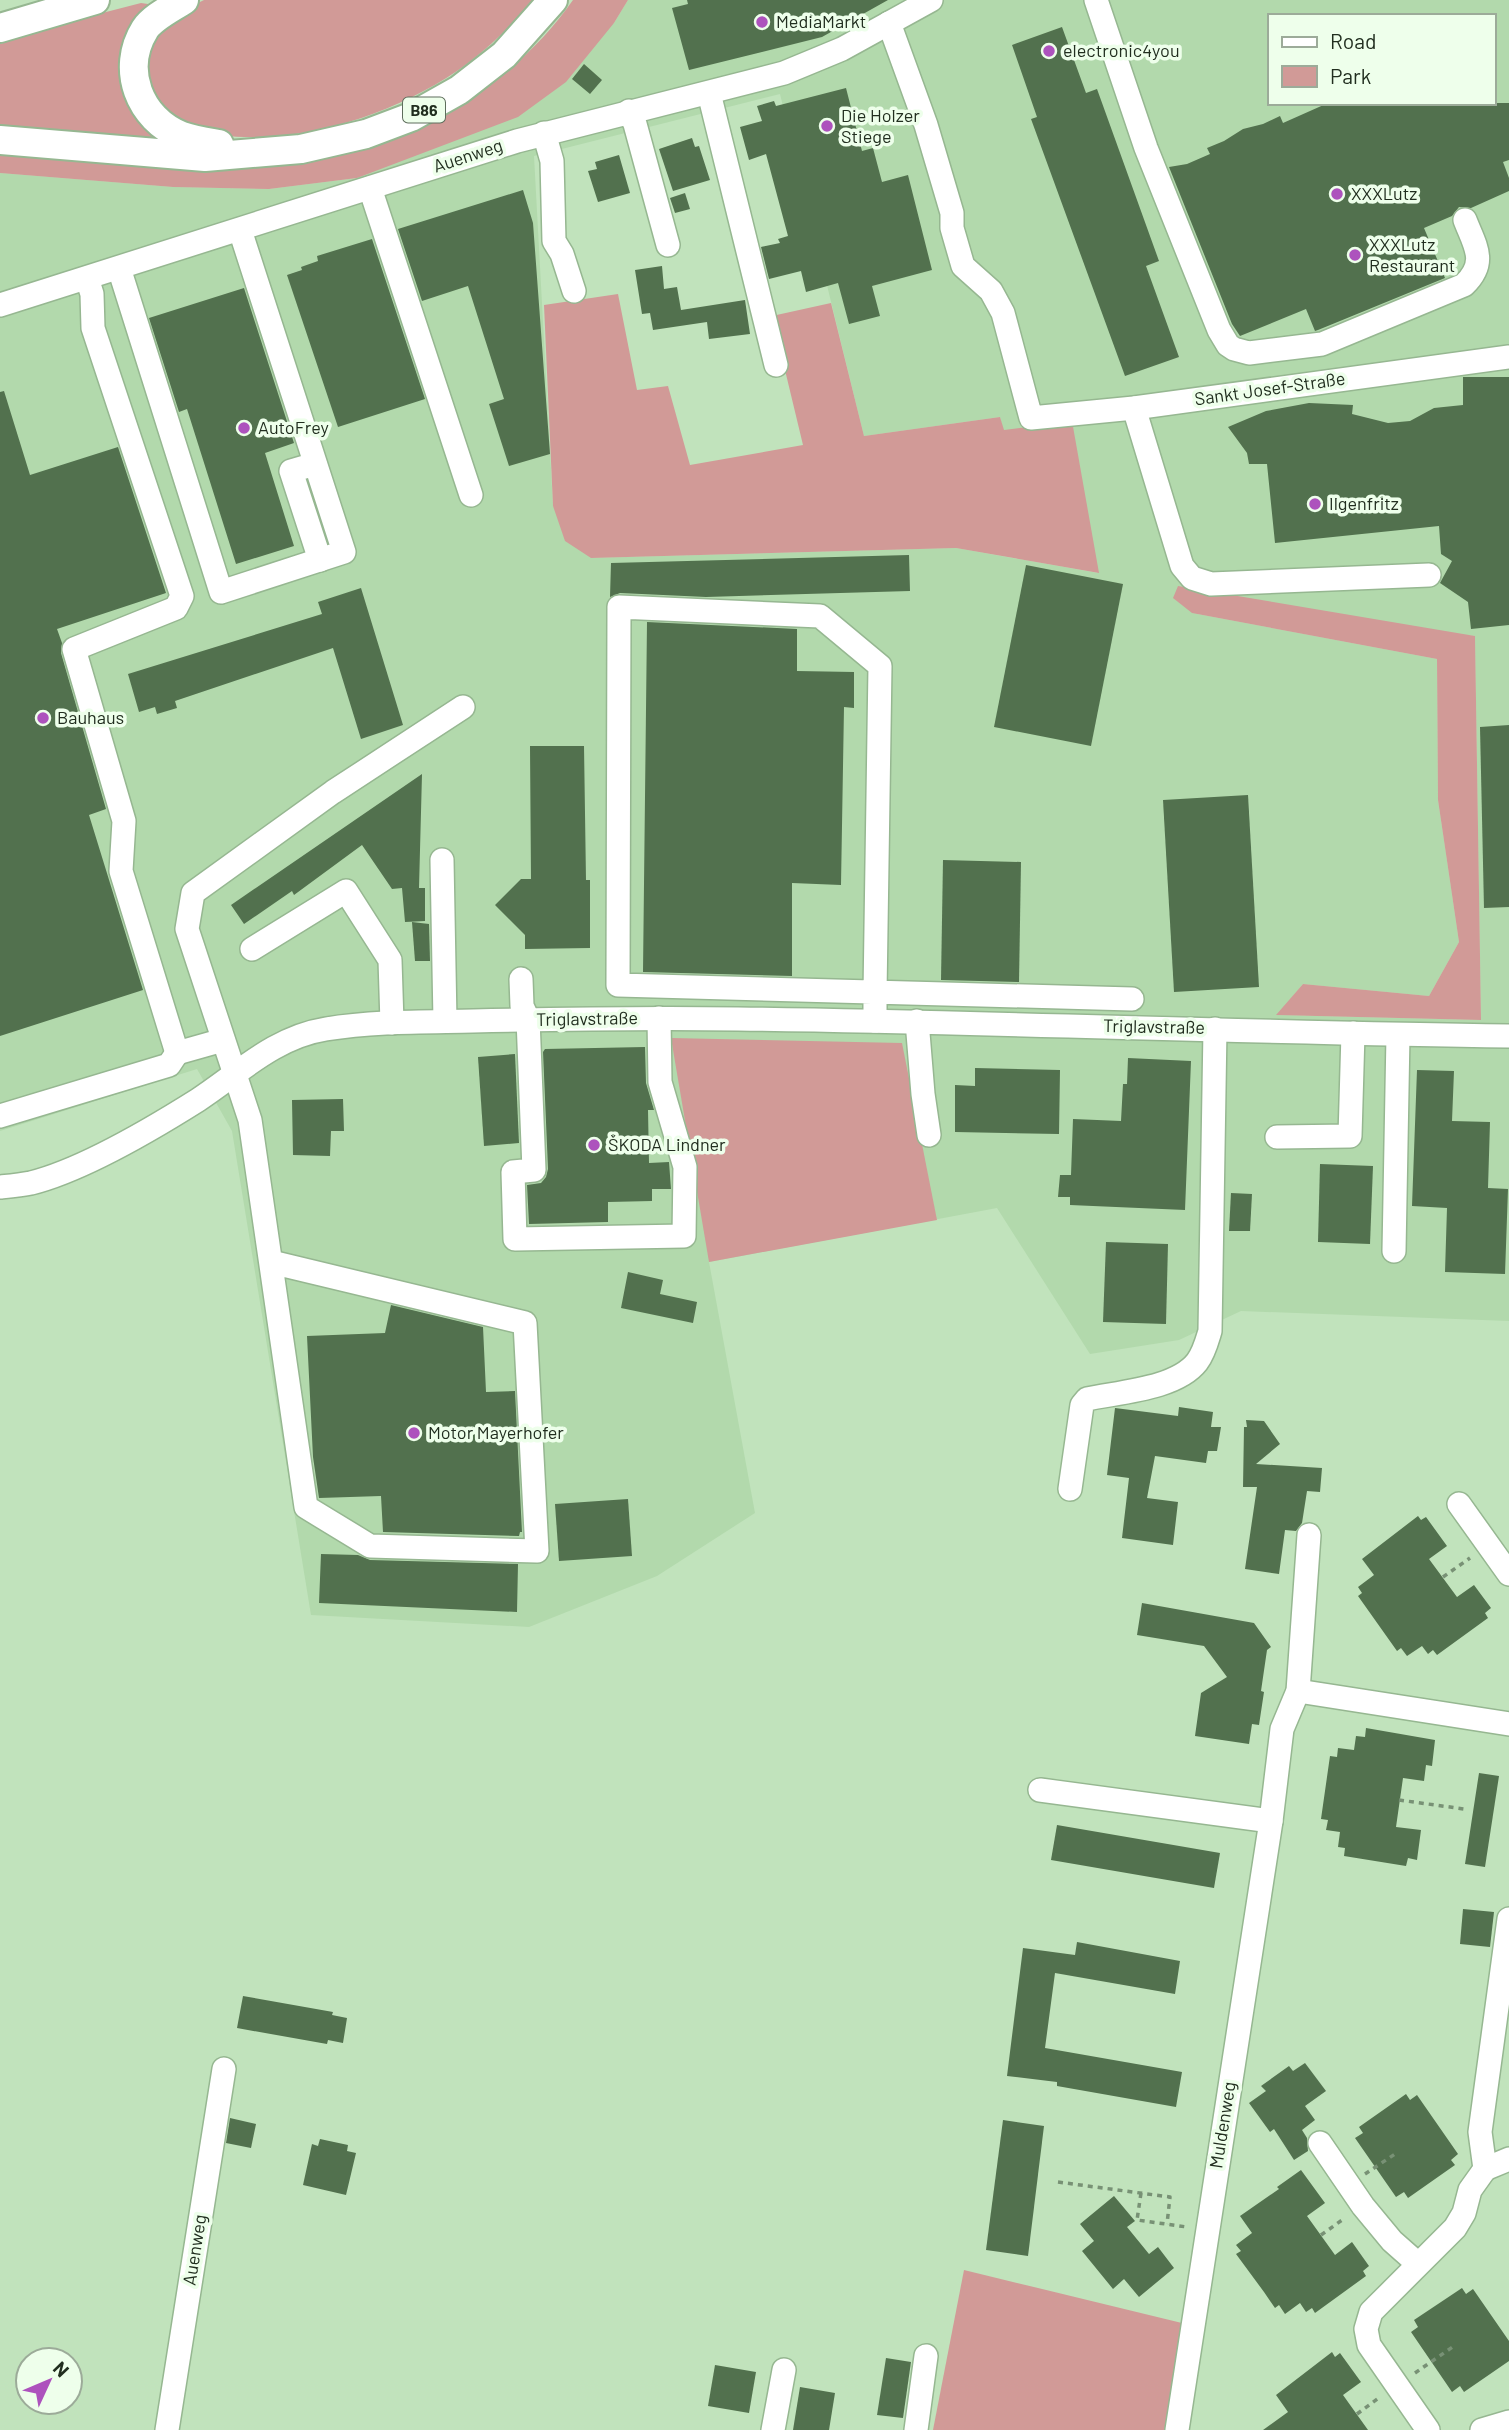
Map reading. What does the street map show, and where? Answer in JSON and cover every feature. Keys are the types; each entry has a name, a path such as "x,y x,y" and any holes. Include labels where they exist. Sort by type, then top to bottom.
{"main road":[{"path":"0,19 28,0"},
{"path":"0,28 95,0"},
{"path":"184,0 146,28 135,56 133,79 144,104 163,124 182,136 260,151"},
{"name":"B86","path":"260,151 300,149 327,143 366,134 411,117 459,90 504,55 553,0"},
{"path":"0,140 205,157 260,151"}],"street":[{"name":"Auenweg","path":"0,305 544,133 784,73 842,49 931,0"},
{"path":"1096,0 1161,184 1219,330 1228,345 1234,349 1249,353 1322,344 1464,285 1475,270 1479,255 1465,220"},
{"name":"Sankt Josef-Straße","path":"889,23 926,125 952,213 952,229 963,266 991,291 1003,313 1031,418 1133,408 1509,357"},
{"path":"709,93 776,365"},
{"path":"629,111 635,124 668,246"},
{"path":"544,133 552,161 554,241 562,254 574,291"},
{"path":"370,188 471,495"},
{"path":"119,268 221,592 344,552 240,230"},
{"path":"88,278 92,294 93,328 182,596 176,608 74,649 124,821 121,871 177,1053"},
{"path":"1133,408 1182,566 1192,578 1211,584 1429,575"},
{"path":"875,1021 875,993 880,666 820,616 619,607 618,985 875,993 1132,999"},
{"path":"271,1262 526,1323 537,1551 370,1546 306,1507 250,1120 187,929 193,893 333,792 463,707"},
{"path":"442,860 445,1021"},
{"path":"252,949 346,891 390,960 392,1023"},
{"path":"522,979 522,1006 528,1019 534,1170 513,1172 515,1239 684,1236 685,1167 660,1082 659,1018"},
{"name":"Triglavstraße","path":"0,1187 30,1183 104,1152 200,1098 275,1046 320,1030 445,1021 659,1018 917,1021 1509,1036"},
{"path":"917,1021 929,1135"},
{"name":"Triglavstraße","path":"1070,1489 1082,1405 1087,1399 1164,1383 1186,1373 1205,1347 1210,1331 1215,1029"},
{"path":"1277,1137 1350,1136 1353,1033"},
{"path":"1394,1251 1398,1035"},
{"path":"0,1116 169,1065 177,1053 223,1040"},
{"path":"1459,1504 1509,1574"},
{"name":"Muldenweg","path":"1177,2430 1210,2230 1218,2154 1271,1821 1282,1728 1298,1691 1310,1535"},
{"path":"1298,1691 1509,1724"},
{"path":"1040,1790 1271,1821"},
{"path":"1485,2169 1480,2132 1505,1972 1509,1919"},
{"name":"Auenweg","path":"167,2430 223,2069"},
{"path":"1320,2143 1363,2206 1392,2241 1418,2264"},
{"path":"1428,2430 1369,2345 1366,2329 1371,2312 1455,2228 1464,2213 1470,2190 1485,2169 1509,2159"},
{"path":"916,2430 926,2356"},
{"path":"773,2430 783,2370"},
{"path":"1482,2430 1509,2421"}],"path":[{"path":"1443,1577 1488,1545"},
{"path":"1399,1800 1464,1810"},
{"path":"1349,2186 1398,2152"},
{"path":"1058,2182 1170,2197 1167,2224"},
{"path":"1140,2193 1137,2220 1210,2230"},
{"path":"1321,2235 1363,2206"},
{"path":"1357,2414 1454,2346"}],"shaded area":[{"path":"628,0 1509,0 1509,1321 1241,1311 1179,1340 1090,1354 997,1208 709,1262 755,1513 657,1576 529,1627 311,1615 232,1131 197,1069 0,1131 0,173 173,187 269,189 357,178 614,23","holes":["780,94 864,436 1000,417 1003,430 1098,573 956,548 591,558 553,506 534,156","1192,613 1475,636 1481,1020 1277,1015 1303,984 1429,996 1459,942 1438,800 1437,659"]}],"green space":[{"path":"204,0 535,0 498,38 468,63 404,101 343,124 281,136 250,137 220,135 182,122 162,106 150,83 148,56 156,37 179,15"},
{"path":"573,0 628,0 614,23 566,82 518,117 357,178 269,189 173,187 0,173 0,151 136,163 237,167 315,161 358,151 400,136 440,117 478,93 514,66 545,35"},
{"path":"141,3 148,4 149,9 133,30 164,142 0,131 0,44"},
{"path":"618,294 637,390 668,386 690,465 803,445 772,316 831,303 864,436 1000,417 1004,430 1072,421 1099,573 956,548 591,558 565,541 553,506 544,305"},
{"path":"1178,586 1475,636 1481,1020 1276,1015 1303,984 1429,996 1459,942 1438,800 1437,659 1192,613 1173,598"},
{"path":"671,1038 902,1043 937,1220 709,1262"},
{"path":"964,2270 1186,2324 1169,2430 933,2430"}],"building":[{"name":"MediaMarkt","path":"687,0 888,0 822,37 689,70 672,8 688,4"},
{"path":"1062,27 1086,93 1097,89 1159,261 1146,266 1179,357 1125,376 1031,119 1037,117 1012,45"},
{"path":"584,64 602,80 590,94 572,79"},
{"path":"846,88 862,151 873,148 882,182 908,175 932,270 872,286 880,316 849,324 838,283 806,292 801,271 769,279 761,247 780,243 778,239 788,236 766,154 749,160 740,127 762,121 757,106 774,101 776,106"},
{"name":"XXXLutz","path":"1509,103 1509,160 1503,162 1509,178 1509,191 1471,208 1459,207 1452,216 1424,228 1445,278 1315,331 1306,309 1240,336 1232,324 1169,167 1187,164 1210,154 1207,148 1243,129 1280,116 1283,123 1324,105"},
{"path":"692,138 695,147 699,146 710,180 673,191 659,149"},
{"path":"619,155 630,193 598,202 588,171 597,169 595,162"},
{"path":"523,190 533,223 550,454 509,466 489,404 504,399 468,286 422,301 398,229"},
{"path":"685,193 690,209 675,213 670,198"},
{"path":"372,239 425,399 338,427 287,275 318,261 317,256"},
{"path":"662,266 664,289 677,287 681,310 745,300 750,334 709,339 707,322 653,330 650,313 642,314 635,270"},
{"name":"AutoFrey","path":"244,288 294,443 265,453 294,546 236,564 187,409 179,412 149,318"},
{"path":"1463,377 1509,377 1509,625 1471,629 1468,602 1440,583 1452,561 1441,554 1439,526 1275,543 1267,464 1249,464 1247,453 1228,427 1266,411 1309,403 1353,405 1352,414 1388,423 1410,421 1434,408 1463,405"},
{"name":"Bauhaus","path":"4,391 30,475 118,447 166,593 57,629 62,643 61,653 106,809 89,815 143,990 0,1036 0,392"},
{"path":"909,555 910,591 706,597 620,593 610,597 611,563"},
{"path":"1026,565 1123,584 1091,746 994,727"},
{"path":"361,588 403,725 361,739 333,648 175,701 177,708 157,714 155,707 139,712 128,674 322,614 318,602"},
{"path":"647,622 797,629 797,671 854,672 854,708 844,707 841,885 792,883 792,976 643,972"},
{"path":"1509,725 1509,907 1484,908 1480,727"},
{"path":"530,746 584,746 590,948 525,949 525,935 495,905 521,879 531,879"},
{"path":"422,774 419,888 425,888 425,921 405,922 402,888 392,889 362,845 294,895 292,891 244,924 231,905"},
{"path":"1248,795 1259,987 1174,992 1163,800"},
{"path":"943,860 1021,862 1019,982 941,980"},
{"path":"412,922 429,924 430,961 415,961"},
{"name":"ŠKODA Lindner","path":"645,1047 646,1083 654,1110 648,1110 649,1163 669,1162 671,1189 652,1189 652,1201 608,1202 608,1222 529,1224 527,1185 541,1183 548,1169 543,1052 545,1049"},
{"path":"515,1054 519,1143 484,1146 478,1057"},
{"path":"1128,1058 1191,1061 1185,1210 1070,1205 1070,1197 1058,1197 1060,1175 1071,1175 1073,1119 1121,1121"},
{"path":"975,1068 1060,1070 1059,1134 955,1132 955,1085 975,1086"},
{"path":"1417,1070 1454,1071 1452,1121 1490,1122 1488,1188 1508,1189 1505,1274 1445,1272 1447,1208 1412,1206"},
{"path":"343,1099 344,1131 331,1131 330,1156 293,1155 292,1100"},
{"path":"1320,1164 1373,1166 1370,1244 1318,1242"},
{"path":"1231,1193 1252,1194 1250,1231 1229,1231"},
{"path":"1106,1242 1168,1244 1166,1324 1103,1322"},
{"path":"628,1272 663,1280 660,1294 697,1302 693,1323 621,1308"},
{"name":"Motor Mayerhofer","path":"391,1305 483,1327 486,1392 515,1391 522,1532 519,1536 383,1532 381,1496 319,1498 313,1457 307,1336 385,1333"},
{"path":"1179,1407 1213,1412 1211,1427 1221,1427 1217,1451 1208,1451 1206,1463 1155,1456 1147,1498 1178,1502 1173,1545 1122,1538 1129,1478 1107,1475 1115,1408 1178,1416"},
{"path":"1246,1420 1264,1421 1280,1444 1256,1464 1322,1468 1320,1492 1307,1491 1302,1523 1296,1531 1285,1530 1279,1574 1245,1569 1257,1487 1243,1487"},
{"path":"628,1499 632,1556 559,1561 555,1504"},
{"path":"1418,1516 1421,1520 1426,1517 1447,1546 1429,1559 1457,1597 1474,1585 1491,1608 1485,1613 1488,1618 1437,1655 1433,1650 1428,1654 1422,1646 1407,1656 1401,1648 1397,1651 1358,1596 1362,1593 1358,1587 1374,1575 1362,1559"},
{"path":"321,1554 358,1555 370,1560 518,1564 517,1612 319,1603"},
{"path":"1142,1603 1254,1623 1271,1647 1267,1650 1259,1725 1252,1724 1249,1744 1195,1736 1201,1693 1227,1677 1204,1646 1137,1635"},
{"path":"1366,1728 1435,1740 1432,1766 1426,1765 1424,1781 1403,1778 1396,1827 1421,1830 1417,1860 1408,1858 1406,1866 1344,1856 1345,1848 1338,1847 1340,1832 1326,1830 1328,1820 1321,1819 1330,1756 1337,1757 1338,1748 1354,1750 1356,1736 1365,1737"},
{"path":"1479,1773 1499,1776 1485,1867 1465,1864"},
{"path":"1057,1825 1220,1853 1214,1888 1051,1860"},
{"path":"1463,1909 1494,1912 1490,1947 1460,1944"},
{"path":"1077,1942 1180,1961 1175,1994 1055,1973 1045,2048 1182,2072 1176,2107 1057,2086 1057,2082 1007,2076 1023,1948 1075,1955"},
{"path":"243,1996 333,2012 332,2015 347,2018 343,2043 328,2040 327,2044 237,2028"},
{"path":"1305,2063 1326,2091 1305,2106 1315,2120 1302,2130 1307,2138 1308,2151 1294,2160 1274,2129 1270,2132 1249,2103 1266,2091 1261,2086 1289,2066 1293,2071"},
{"path":"1406,2094 1410,2100 1417,2095 1458,2154 1451,2160 1455,2165 1408,2198 1404,2192 1396,2197 1355,2138 1363,2133 1359,2127"},
{"path":"230,2118 256,2124 251,2148 226,2143"},
{"path":"1003,2120 1044,2126 1028,2256 986,2250"},
{"path":"320,2139 348,2145 347,2151 356,2153 346,2195 303,2185 312,2144 318,2146"},
{"path":"1301,2170 1325,2203 1307,2216 1335,2255 1352,2242 1369,2266 1363,2271 1366,2276 1315,2313 1312,2308 1306,2312 1300,2303 1285,2314 1279,2305 1275,2308 1236,2254 1241,2251 1236,2245 1252,2233 1240,2216"},
{"path":"1114,2196 1135,2221 1127,2227 1149,2254 1158,2247 1174,2268 1139,2297 1124,2279 1113,2289 1082,2251 1094,2241 1080,2224"},
{"path":"1462,2288 1466,2294 1473,2289 1509,2341 1509,2361 1464,2392 1460,2386 1452,2392 1411,2332 1418,2327 1414,2320"},
{"path":"1332,2352 1335,2357 1340,2353 1361,2382 1343,2395 1368,2430 1263,2430 1288,2412 1276,2395"},
{"path":"886,2358 911,2362 903,2418 877,2415"},
{"path":"715,2365 756,2372 749,2413 708,2406"},
{"path":"800,2387 835,2393 829,2430 793,2430"}],"place":[{"name":"MediaMarkt","path":"762,22"},
{"name":"electronic4you","path":"1049,51"},
{"name":"Die Holzer Stiege","path":"827,126"},
{"name":"XXXLutz","path":"1337,194"},
{"name":"XXXLutz Restaurant","path":"1355,255"},
{"name":"AutoFrey","path":"244,428"},
{"name":"Ilgenfritz","path":"1315,504"},
{"name":"Bauhaus","path":"43,718"},
{"name":"ŠKODA Lindner","path":"594,1145"},
{"name":"Motor Mayerhofer","path":"414,1433"}]}
